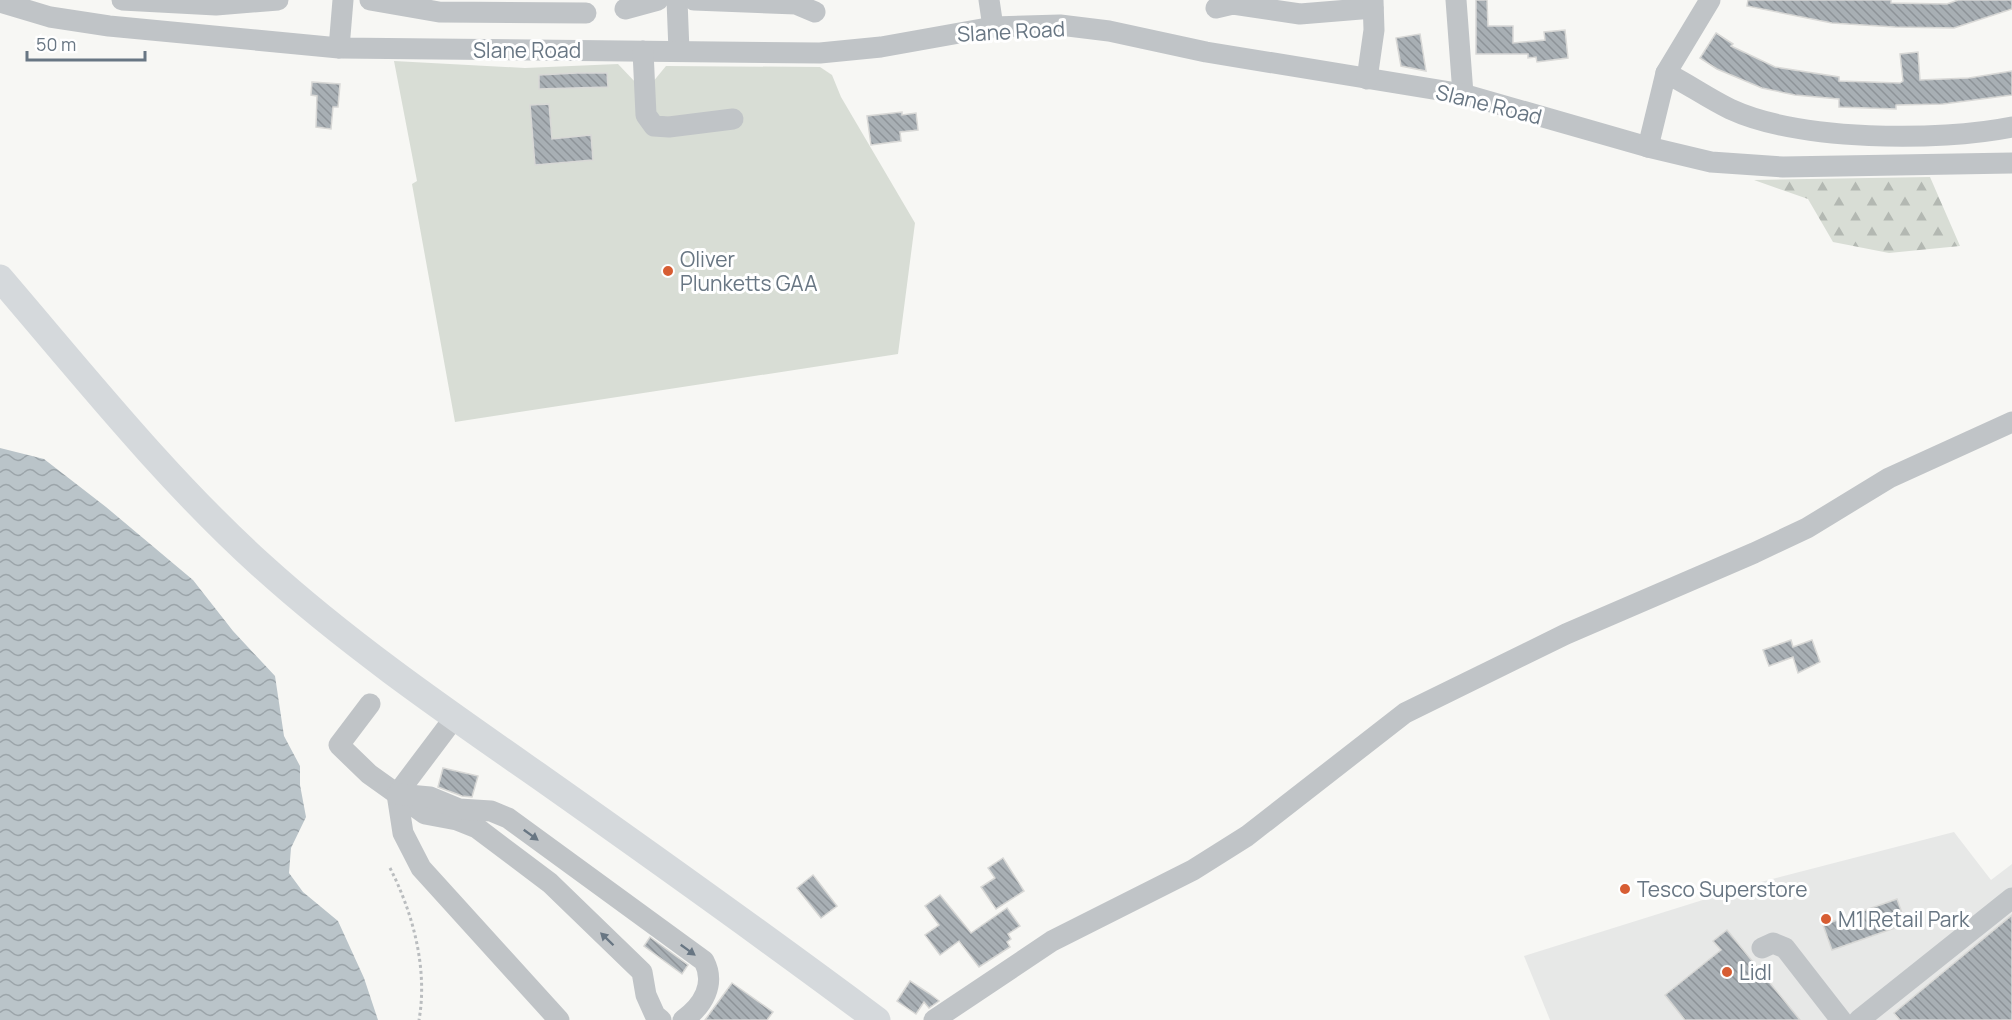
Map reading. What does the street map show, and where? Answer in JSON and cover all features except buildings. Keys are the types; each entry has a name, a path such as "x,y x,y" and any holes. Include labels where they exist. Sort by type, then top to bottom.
{"main road":[{"path":"0,278 146,447 254,558 323,617 455,717 688,882 877,1020"}],"street":[{"path":"122,0 216,5 278,0"},
{"path":"339,48 343,0"},
{"path":"370,0 439,12 586,13"},
{"path":"625,9 658,0"},
{"path":"677,0 679,51"},
{"path":"694,0 796,4 815,12"},
{"path":"989,0 993,27"},
{"path":"1456,0 1463,94"},
{"path":"1648,147 1666,73 1710,0"},
{"name":"Slane Road","path":"0,2 50,17 110,26 339,48 842,52 993,27 1060,25 1109,31 1206,52 1367,80 1463,94 1648,147 1711,162 1783,167 2012,163"},
{"path":"1216,8 1233,4 1300,14 1373,4 1374,39 1367,80"},
{"path":"643,51 646,115 654,126 669,128 733,119"},
{"path":"1666,73 1731,109 1777,124 1844,133 1897,135 1953,134 2012,127"},
{"path":"934,1020 1052,941 1193,870 1247,836 1405,713 1566,634 1754,554 1807,528 1889,478 2012,422"},
{"path":"370,704 339,745 369,774 425,814 457,820 492,837 550,883 642,972 650,1005 655,1015 661,1020"},
{"path":"455,717 397,794 403,833 421,868 559,1020"},
{"path":"397,794 430,797 459,809 490,811 508,818 704,961 710,981 708,992 690,1015 683,1020"},
{"path":"492,837 508,818"},
{"path":"1860,1020 2012,898"},
{"path":"1762,948 1773,943 1785,948 1841,1020"}],"path":[{"path":"390,868 403,894 414,932 419,962 418,1020"}],"shaded area":[{"name":"M1 Retail Park","path":"1954,832 1991,880 2012,864 2012,1020 1550,1020 1524,956 1757,883"}],"green space":[{"name":"Oliver Plunketts GAA","path":"394,61 525,68 618,64 637,84 652,83 666,66 820,67 832,75 841,97 915,223 898,354 455,422 412,184 417,181"},
{"path":"1930,177 1960,246 1889,253 1833,242 1808,199 1754,180"}],"water":[{"path":"0,448 44,459 106,507 193,580 233,631 275,676 284,736 300,766 300,785 306,817 291,848 289,873 303,892 338,921 364,978 378,1020 0,1020"}],"place":[{"name":"Oliver Plunketts GAA","path":"668,271"},
{"name":"Tesco Superstore","path":"1625,889"},
{"name":"M1 Retail Park","path":"1826,919"},
{"name":"Lidl","path":"1727,972"}]}
